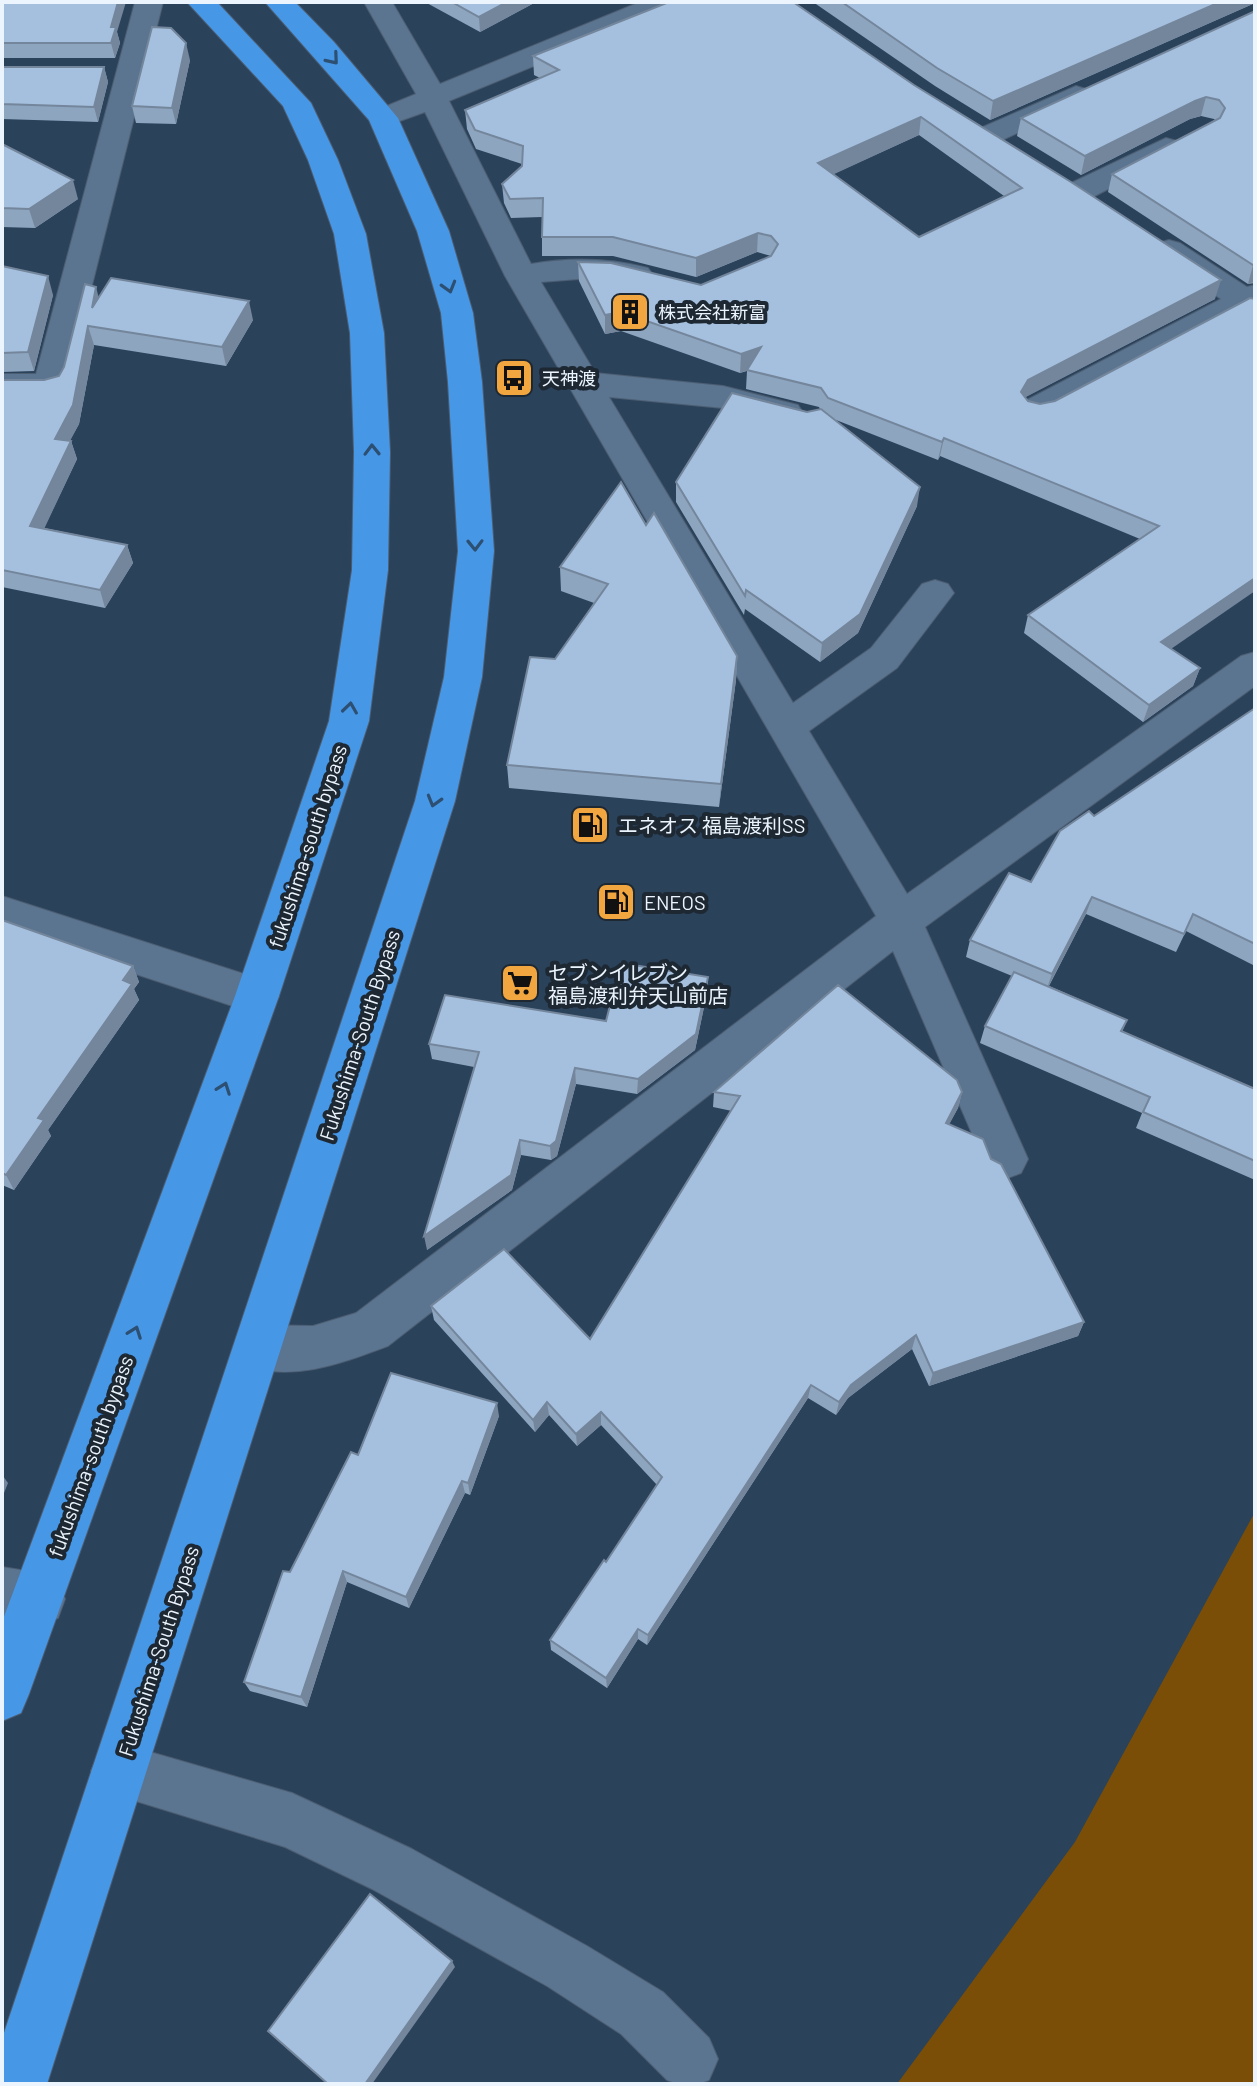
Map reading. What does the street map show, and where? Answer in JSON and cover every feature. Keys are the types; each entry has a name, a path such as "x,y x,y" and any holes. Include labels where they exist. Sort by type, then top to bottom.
{"highway":[{"name":"fukushima-south bypass","path":"2,1694 20,1596 257,996 349,721 370,570 372,452 367,333 350,234 323,160 296,103 201,2"},
{"name":"Fukushima-South Bypass","path":"17,2084 435,801 465,661 476,551 465,382 457,313 433,231 383,118 324,48 279,2"}],"street":[{"path":"2,385 50,385 113,70 149,2"},
{"path":"378,2 433,98 521,276 901,921 1005,1159"},
{"path":"383,118 665,2"},
{"path":"1013,151 974,128 1100,84"},
{"path":"1080,191 1189,135"},
{"path":"1053,175 1105,208"},
{"path":"1143,233 1252,301"},
{"path":"521,276 567,267 612,269 670,283"},
{"path":"1037,409 1252,301"},
{"path":"583,383 723,397 806,418"},
{"path":"787,727 884,658 935,593"},
{"path":"257,1348 313,1349 371,1330 901,921 1255,666"},
{"path":"2,913 257,996"},
{"path":"119,1771 292,1821 392,1869 567,1966 642,2013 688,2059"}],"shaded area":[{"path":"1255,1512 1255,2084 897,2084 1075,1842"}],"building":[{"path":"2,2 118,2 111,27 116,27 111,43 2,43"},
{"path":"452,2 507,2 479,17"},
{"path":"669,2 793,2 914,85 1221,280 1028,380 1021,392 1028,401 1040,404 1055,401 1250,298 1255,299 1255,578 1161,642 1200,668 1149,705 1028,615 1159,526 944,438 942,442 828,398 821,388 747,370 761,347 741,354 621,312 605,315 578,262 611,263 701,285 771,256 778,244 771,236 758,233 696,258 613,237 542,237 543,198 510,199 502,184 522,166 523,146 475,130 465,110 559,70 533,56","holes":["921,117 1022,188 919,237 818,163"]},
{"path":"842,2 1220,2 993,101 937,68"},
{"path":"1255,11 1255,265 1112,174 1220,118 1225,108 1219,100 1206,97 1195,101 1085,156 1021,118"},
{"path":"152,27 171,28 186,43 172,108 132,106"},
{"path":"2,67 104,67 94,107 2,104"},
{"path":"2,144 73,180 29,209 2,208"},
{"path":"2,266 48,276 28,352 2,353"},
{"path":"111,278 249,301 222,347 88,326 73,405 55,439 71,441 30,526 127,545 100,590 2,570 2,380 44,380 59,376 85,284 96,287 92,308"},
{"path":"732,393 807,412 821,409 920,487 860,614 822,643 746,590 745,596 676,482"},
{"path":"621,482 646,525 654,513 737,656 721,784 507,765 530,657 555,659 608,584 560,567"},
{"path":"1255,708 1255,944 1193,914 1184,934 1092,897 1052,974 970,940 1009,873 1031,882 1060,831 1089,811 1094,816"},
{"path":"2,920 133,966 123,980 132,984 38,1118 44,1120 6,1175 2,1173"},
{"path":"621,963 708,977 696,1034 638,1079 575,1068 556,1141 550,1146 520,1140 511,1175 424,1236 479,1052 429,1044 445,995 606,1021"},
{"path":"1014,972 1127,1020 1121,1031 1255,1089 1255,1161 1143,1112 1150,1097 985,1026"},
{"path":"838,985 957,1080 962,1092 946,1123 983,1139 991,1159 1001,1164 1084,1322 933,1373 916,1335 851,1385 839,1402 811,1385 648,1635 638,1629 606,1678 550,1640 662,1477 601,1412 576,1434 547,1402 533,1420 431,1306 504,1249 590,1339 740,1096 714,1092"},
{"path":"391,1373 497,1403 468,1483 462,1481 406,1597 343,1571 301,1697 244,1682 283,1571 290,1572 351,1452 358,1455"},
{"path":"370,1894 452,1961 365,2084 328,2084 268,2031"}],"place":[{"name":"株式会社新富","path":"630,312"},
{"name":"天神渡","path":"514,378"},
{"name":"エネオス 福島渡利SS","path":"590,825"},
{"name":"ENEOS","path":"616,902"},
{"name":"セブンイレブン 福島渡利弁天山前店","path":"520,983"}]}
